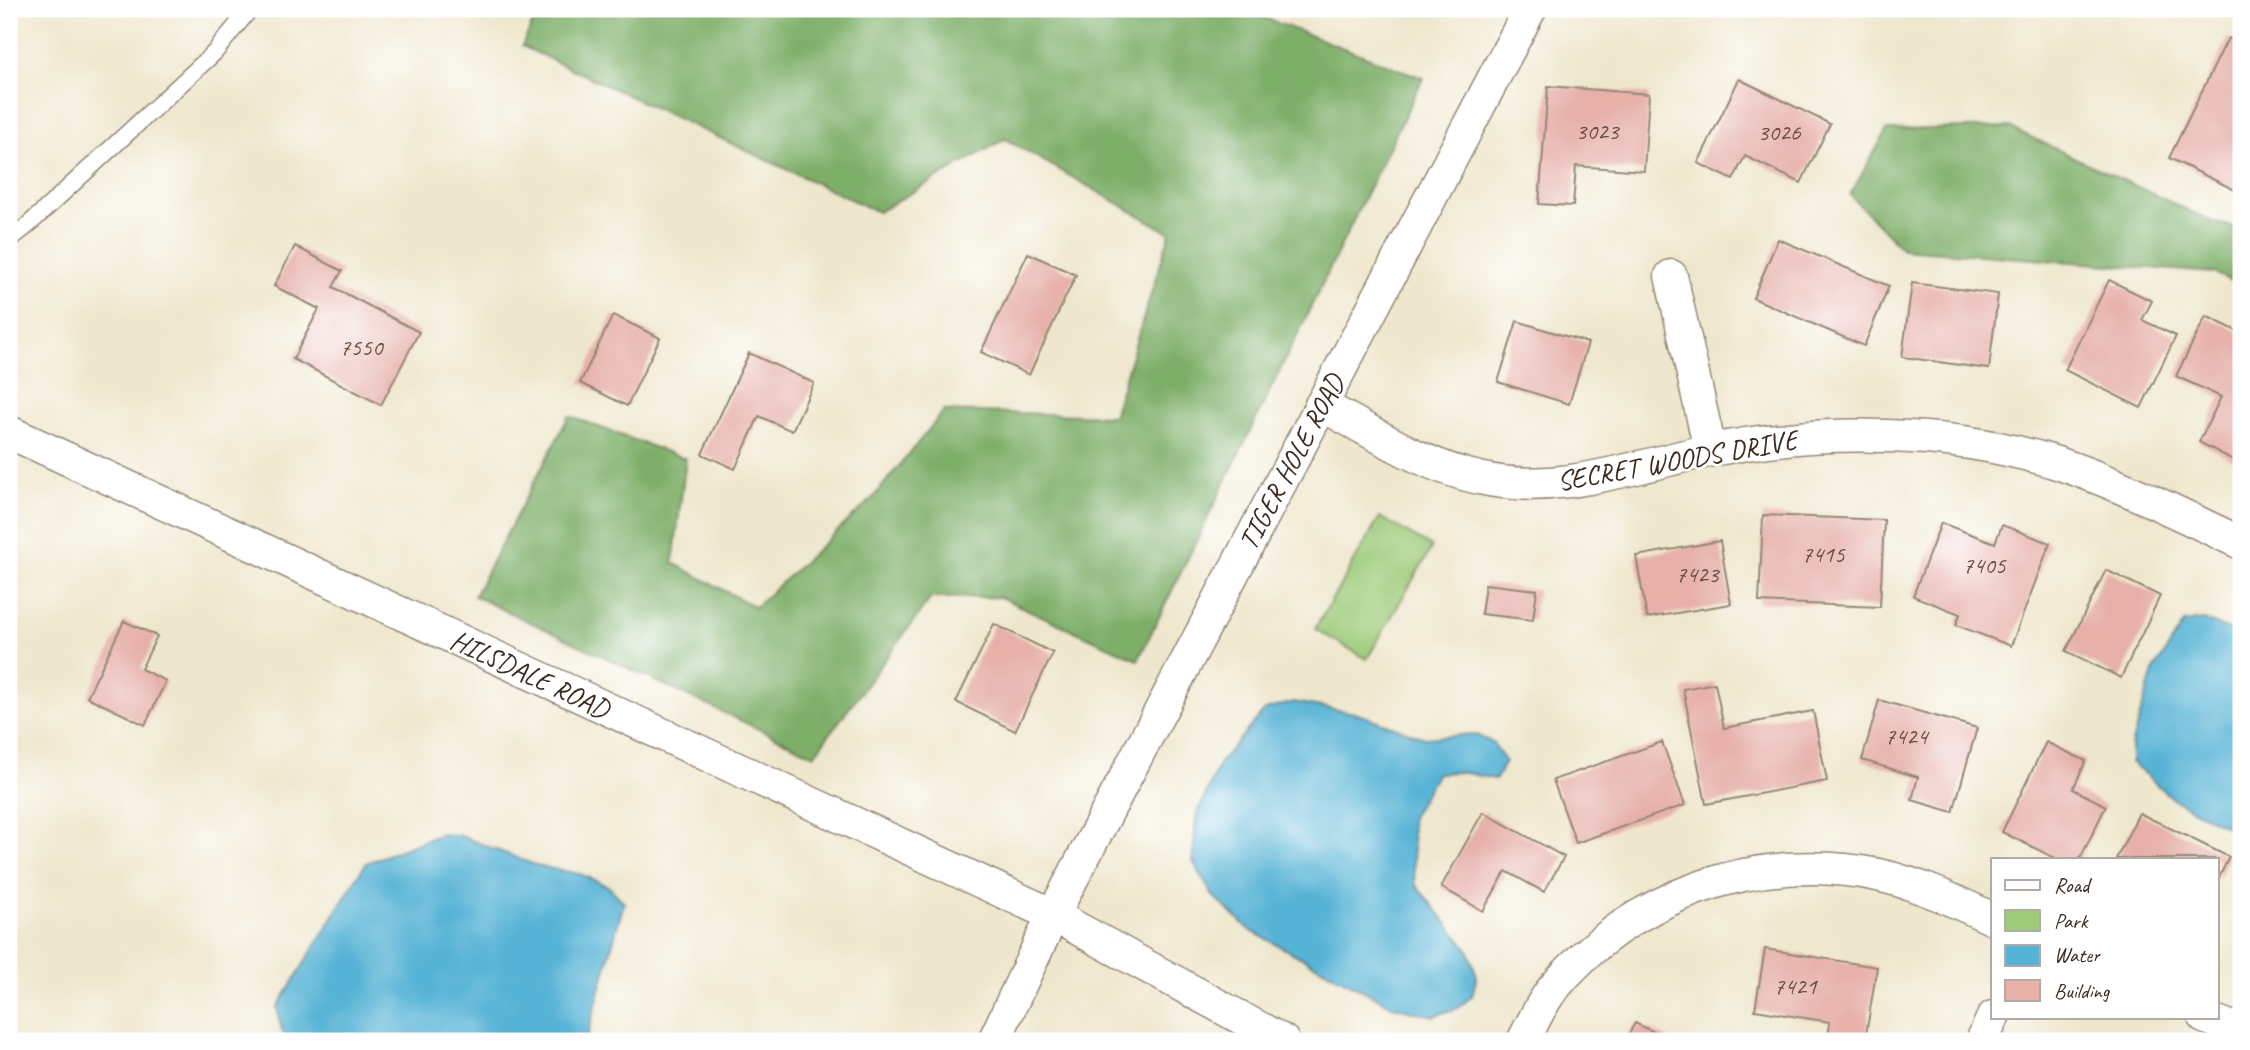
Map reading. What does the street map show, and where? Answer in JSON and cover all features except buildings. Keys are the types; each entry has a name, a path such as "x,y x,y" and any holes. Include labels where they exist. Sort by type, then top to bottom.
{"street":[{"name":"TIGER HOLE ROAD","path":"994,1041 1053,915 1530,9"},
{"path":"1671,276 1710,450"},
{"name":"SECRET WOODS DRIVE","path":"1321,405 1438,467 1480,479 1526,484 1575,482 1710,450 1816,436 1887,436 1970,442 2057,463 2126,490 2241,543"},
{"name":"HILSDALE ROAD","path":"9,432 1053,915 1283,1041"},
{"path":"1522,1041 1551,992 1602,943 1623,926 1666,901 1720,879 1773,869 1828,868 1878,875 1934,892 1991,918"},
{"path":"1982,1041 1993,1018"},
{"path":"2207,1018 2241,1031"}],"lane":[{"path":"9,240 214,53 250,9"}],"green space":[{"path":"539,9 1241,9 1423,78 1138,660 1000,597 931,598 814,755 474,596 569,416 686,459 673,563 755,607 872,499 944,411 1113,416 1170,233 1005,139 878,212 522,46"},
{"path":"2009,127 2215,223 2241,228 2241,286 2214,273 1902,249 1850,195 1887,130"},
{"path":"1380,517 1432,547 1367,659 1315,629"}],"water":[{"path":"2204,620 2241,635 2241,834 2174,800 2131,762 2131,746 2153,672 2184,623"},
{"path":"1294,702 1355,713 1425,738 1474,734 1493,743 1505,761 1496,779 1461,772 1437,773 1411,817 1415,884 1468,949 1477,976 1472,996 1458,1008 1433,1016 1393,1006 1251,931 1213,896 1193,861 1196,817 1220,762 1265,710"},
{"path":"441,834 458,835 538,866 580,874 608,886 624,902 586,1041 290,1041 282,1031 277,1008 366,863"}]}
